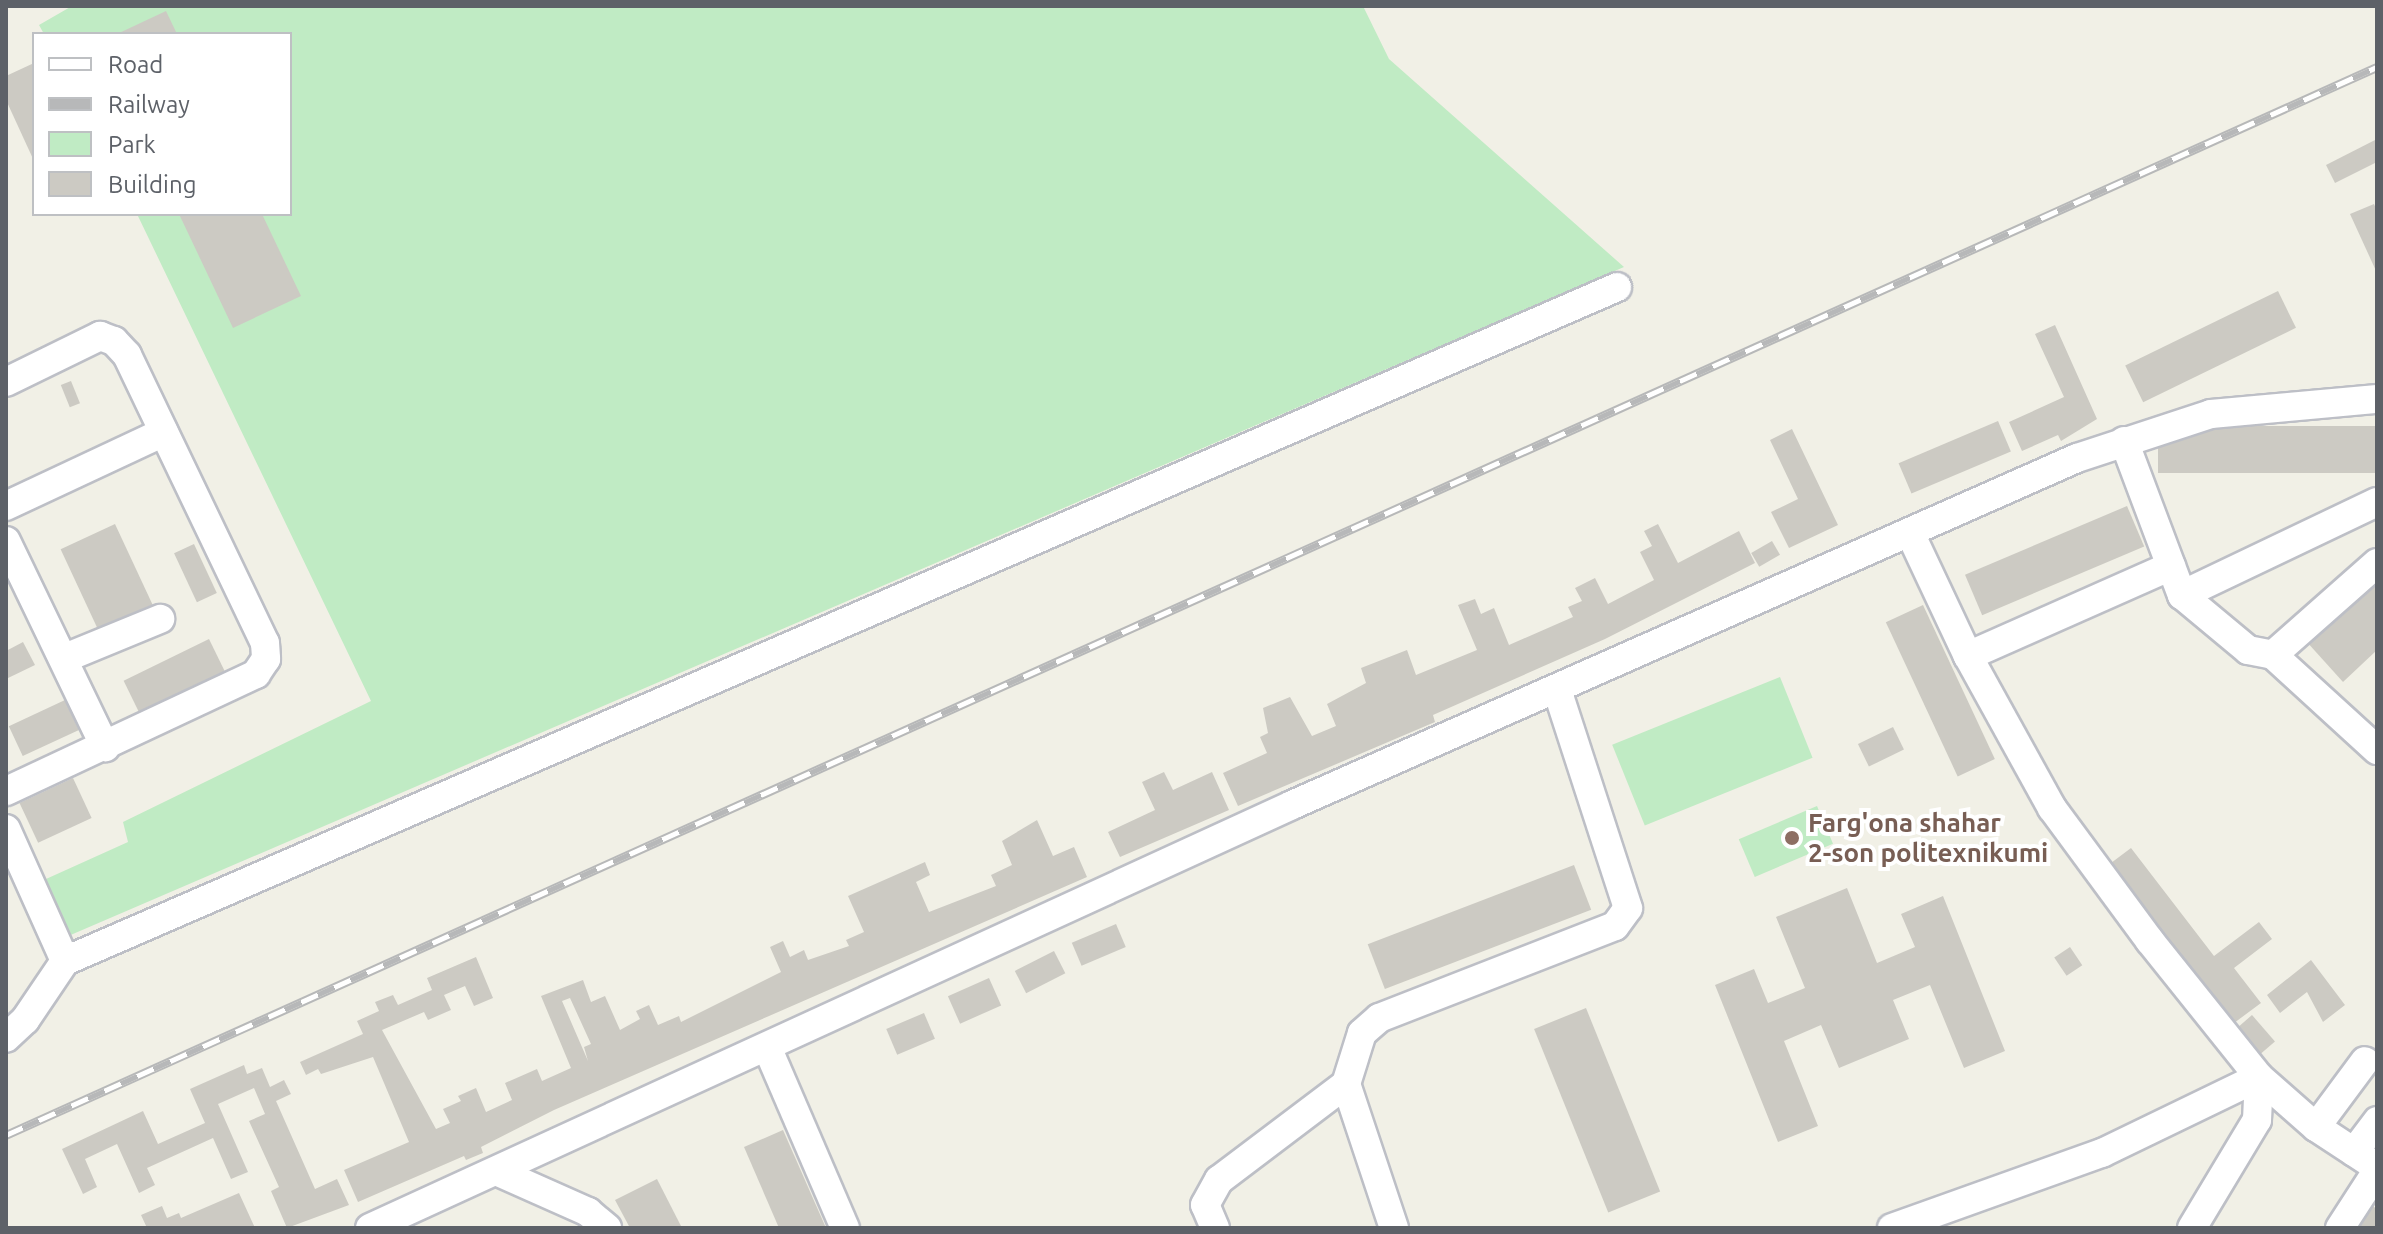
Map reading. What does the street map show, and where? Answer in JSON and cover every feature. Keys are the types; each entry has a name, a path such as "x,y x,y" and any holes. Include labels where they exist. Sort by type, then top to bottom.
{"street":[{"path":"6,1038 25,1020 65,961 1617,287"},
{"path":"6,382 100,336 114,341 127,355 265,643 266,659 256,674 6,791"},
{"path":"370,1228 1557,689 2124,441 2211,414 2256,406 2377,399"},
{"path":"6,506 164,432"},
{"path":"2124,441 2182,595 2248,650 2273,655 2376,747"},
{"path":"2182,595 2377,502"},
{"path":"1910,533 1968,656 2052,808 2259,1077 2316,1127 2369,1163"},
{"path":"6,541 65,658 105,747"},
{"path":"2273,655 2377,563"},
{"path":"1968,656 2171,566"},
{"path":"65,658 160,619"},
{"path":"1215,1228 1205,1205 1219,1180 1346,1084 1362,1033 1379,1018 1615,926 1628,908 1557,689"},
{"path":"6,829 65,961"},
{"path":"767,1047 845,1228"},
{"path":"2316,1127 2365,1061"},
{"path":"1892,1228 2102,1153 2259,1077"},
{"path":"2192,1228 2257,1120 2259,1077"},
{"path":"1346,1084 1394,1228"},
{"path":"2340,1228 2369,1163 2377,1121"},
{"path":"496,1171 588,1212 607,1228"}],"green space":[{"path":"72,6 1363,6 1389,59 1624,267 59,940 46,879 128,842 123,822 371,701 138,216 292,216 292,32 43,32 39,25"},
{"path":"1780,677 1813,758 1645,825 1612,745"},
{"path":"1817,806 1833,844 1755,877 1739,839"}],"building":[{"path":"166,11 176,32 121,32"},
{"path":"32,64 32,157 6,100 6,76"},
{"path":"2377,139 2377,162 2335,183 2326,165"},
{"path":"2374,204 2377,211 2377,273 2350,214"},
{"path":"180,216 263,216 301,296 233,328"},
{"path":"2278,291 2296,328 2143,402 2125,366"},
{"path":"2055,325 2097,419 2061,441 2058,435 2022,451 2009,422 2064,397 2035,334"},
{"path":"71,381 80,403 70,407 61,385"},
{"path":"1998,421 2011,451 1911,494 1899,463"},
{"path":"2158,426 2377,426 2377,473 2158,473"},
{"path":"1792,429 1838,525 1789,548 1771,512 1798,499 1770,440"},
{"path":"2127,506 2144,547 1982,615 1965,575"},
{"path":"115,524 153,605 98,630 61,549"},
{"path":"1658,524 1678,563 1739,531 1755,563 1605,639 1433,715 1435,722 1238,806 1223,773 1267,753 1260,737 1268,733 1263,708 1290,697 1312,736 1336,726 1327,704 1366,683 1361,668 1407,650 1416,675 1477,650 1458,605 1475,599 1481,614 1494,608 1509,645 1573,617 1568,607 1582,601 1575,588 1595,578 1608,604 1654,580 1640,552 1652,546 1644,531"},
{"path":"1772,541 1780,555 1759,567 1751,553"},
{"path":"194,544 217,593 197,602 174,553"},
{"path":"2377,576 2377,650 2343,682 2306,641"},
{"path":"1923,605 1995,759 1958,776 1886,622"},
{"path":"209,639 226,674 141,716 124,681"},
{"path":"23,642 35,665 6,679 6,651"},
{"path":"65,700 79,730 23,756 9,726"},
{"path":"1893,727 1904,749 1869,767 1858,744"},
{"path":"1164,772 1173,790 1212,772 1229,810 1120,857 1108,832 1155,810 1142,782"},
{"path":"73,778 92,818 38,843 20,803"},
{"path":"1037,820 1053,856 1074,847 1087,877 554,1110 481,1147 483,1153 466,1160 464,1156 358,1202 344,1170 409,1142 373,1057 321,1074 318,1069 306,1075 300,1062 363,1034 357,1021 379,1011 375,1002 393,995 398,1005 432,990 427,978 476,957 493,998 474,1006 465,986 444,995 451,1010 428,1020 424,1012 382,1030 436,1129 450,1123 443,1109 461,1101 458,1096 476,1088 486,1112 512,1100 505,1083 537,1069 542,1081 571,1068 541,996 583,980 591,1002 605,996 620,1030 640,1019 636,1011 649,1005 658,1025 679,1016 681,1022 781,972 770,947 783,941 790,957 804,950 808,960 849,946 846,940 864,932 848,896 925,862 930,875 916,882 929,912 996,886 991,875 1012,865 1002,841","holes":["570,998 591,1044 584,1047 588,1061 562,1001"]},
{"path":"2131,848 2214,956 2259,922 2272,939 2234,968 2261,1003 2230,1026 2107,866"},
{"path":"1574,865 1591,910 1385,989 1368,944"},
{"path":"1847,888 1877,963 1915,947 1901,914 1943,896 2005,1051 1964,1068 1930,985 1893,1000 1909,1039 1839,1068 1821,1025 1784,1041 1818,1126 1778,1142 1715,985 1754,969 1768,1003 1805,988 1776,917"},
{"path":"1116,924 1126,947 1082,966 1072,943"},
{"path":"2070,947 2082,965 2067,976 2054,958"},
{"path":"1054,951 1065,973 1026,993 1015,971"},
{"path":"2311,960 2345,1005 2323,1022 2307,992 2280,1013 2267,995"},
{"path":"989,978 1001,1005 960,1024 948,996"},
{"path":"1586,1008 1660,1192 1608,1213 1534,1029"},
{"path":"924,1013 935,1039 897,1055 886,1029"},
{"path":"2252,1015 2275,1041 2258,1056 2235,1029"},
{"path":"244,1065 247,1074 262,1068 270,1087 284,1080 291,1094 276,1101 315,1189 337,1179 349,1205 287,1228 271,1191 279,1187 249,1121 265,1114 254,1088 218,1104 248,1172 231,1179 213,1138 147,1168 155,1185 139,1193 117,1144 85,1159 97,1187 83,1194 62,1149 143,1111 158,1144 205,1123 190,1089"},
{"path":"783,1130 826,1228 779,1228 744,1147"},
{"path":"657,1179 682,1228 630,1228 615,1200"},
{"path":"239,1193 255,1228 147,1228 141,1215 162,1206 167,1218 179,1213 181,1218"},
{"path":"2371,1205 2377,1209 2377,1228 2356,1228"}],"railway":[{"path":"6,1135 2377,67"}],"place":[{"name":"Farg'ona shahar 2-son politexnikumi","path":"1792,838"}]}
